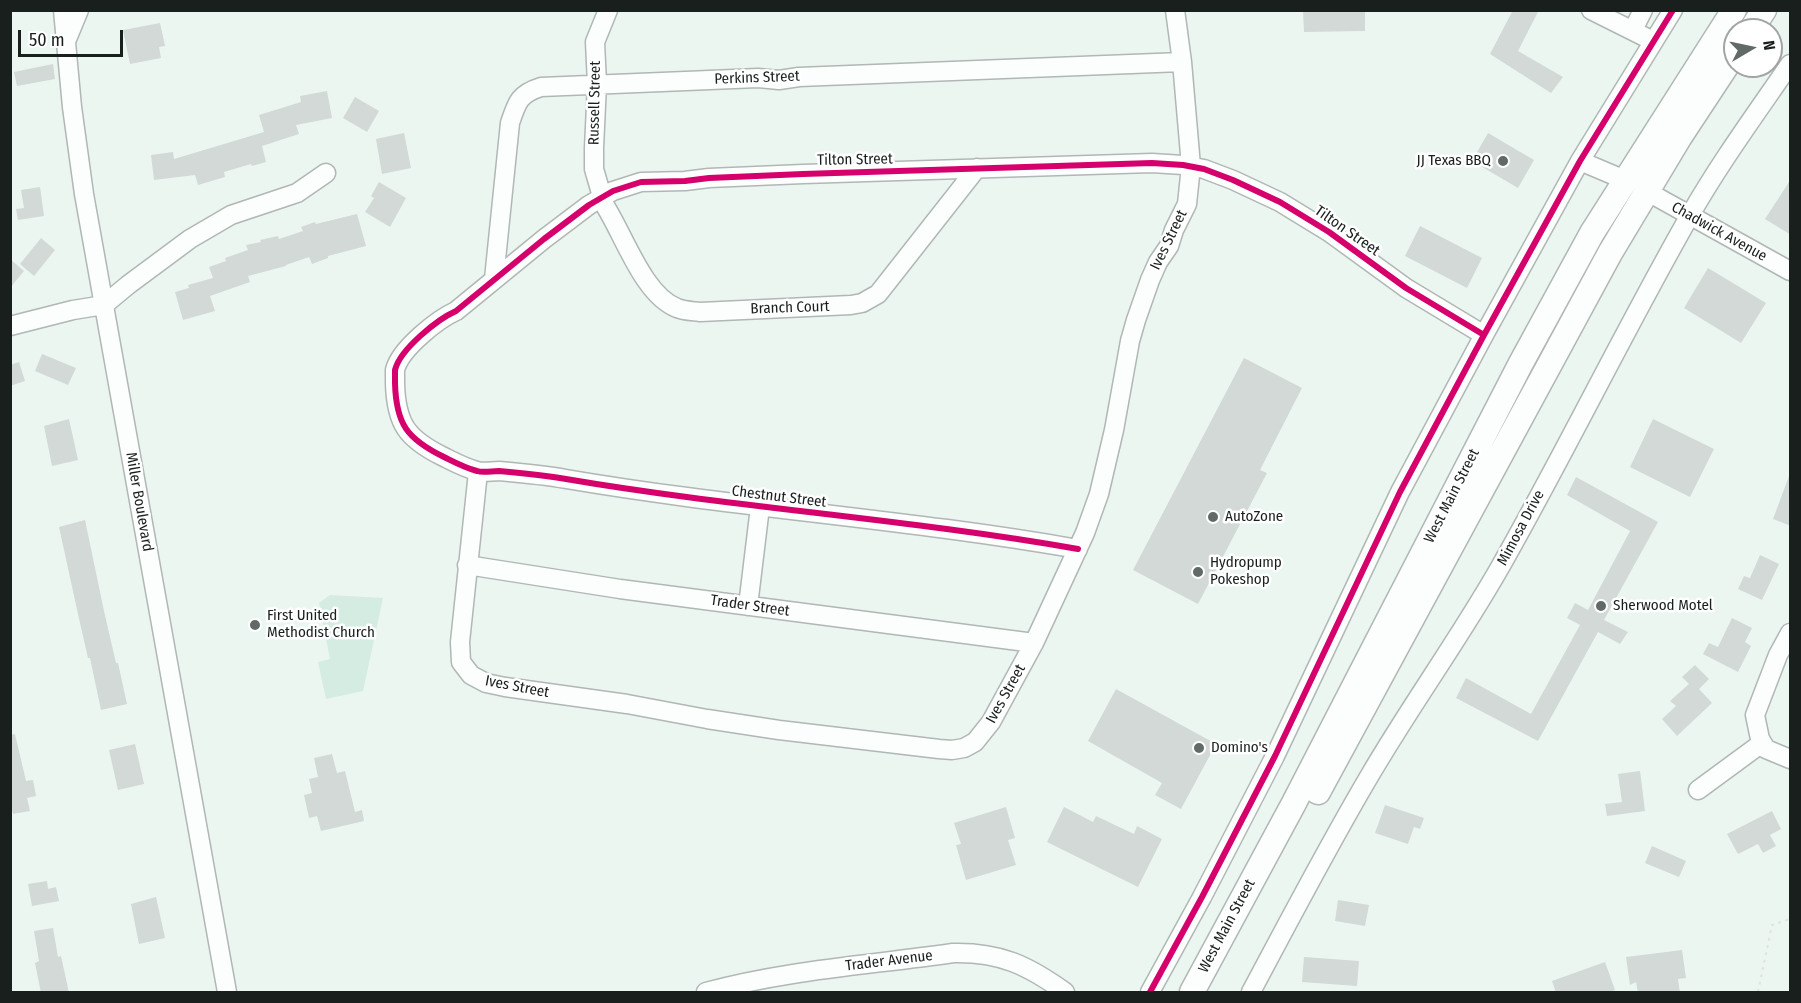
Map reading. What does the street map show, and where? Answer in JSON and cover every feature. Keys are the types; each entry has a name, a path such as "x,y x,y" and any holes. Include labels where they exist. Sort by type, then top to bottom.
{"main road":[{"name":"West Main Street","path":"1192,993 1294,803 1521,363 1592,233 1734,10"},
{"name":"West Main Street","path":"1210,993 1610,253 1679,138 1723,71"},
{"path":"1625,180 1648,192"}],"street":[{"name":"Miller Boulevard","path":"63,10 81,172 227,993"},
{"path":"66,41 79,10"},
{"name":"Russell Street","path":"600,198 601,193 594,169 597,84 595,42 608,10"},
{"path":"1175,10 1182,62"},
{"path":"1591,10 1653,41"},
{"path":"1633,30 1643,10"},
{"path":"1150,993 1275,756 1400,492 1484,334 1580,161 1673,10"},
{"name":"Perkins Street","path":"494,279 508,133 516,104 530,90 541,87 597,84 758,78 779,80 799,77 1182,62"},
{"name":"Ives Street","path":"478,472 460,653 465,669 477,679 506,687 627,704 768,728 952,750 964,748 975,742 992,722 1034,643 1078,549 1099,494 1136,320 1150,280 1169,246 1187,204 1191,166 1182,62"},
{"name":"Mimosa Drive","path":"1251,993 1324,855 1371,774 1418,697 1466,626 1500,567 1690,215 1730,150 1791,64"},
{"path":"1580,161 1625,180"},
{"name":"Tilton Street","path":"478,472 427,448 413,438 405,428 397,409 395,370 406,350 445,316 456,311 544,238 613,190 641,182 977,168 1152,164 1191,166 1233,180 1297,211 1406,288 1484,334"},
{"name":"Branch Court","path":"600,198 637,264 658,295 677,308 700,312 838,306 862,303 878,294 977,168"},
{"path":"10,326 73,310 104,305 172,252 210,227 231,215 297,193 326,173"},
{"name":"Chadwick Avenue","path":"1648,192 1791,271"},
{"name":"Chestnut Street","path":"478,472 540,474 760,507 1021,539 1078,549"},
{"path":"748,606 760,507"},
{"name":"Trader Street","path":"467,565 620,589 1034,643"},
{"path":"1791,633 1778,655 1755,716 1766,749 1791,759"},
{"path":"1698,790 1762,742"},
{"name":"Trader Avenue","path":"706,993 823,969 974,952 1014,962 1050,981 1065,993"}],"path":[{"path":"1758,993 1772,925 1791,919"}],"green space":[{"path":"330,595 383,598 363,691 326,699 318,662 330,659 319,603"}],"building":[{"path":"1303,10 1365,10 1365,31 1304,32"},
{"path":"1513,10 1539,10 1518,51 1563,77 1551,93 1490,54"},
{"path":"160,23 165,46 159,47 161,58 130,64 123,30"},
{"path":"53,64 55,79 17,86 14,72"},
{"path":"327,91 332,118 296,125 299,134 262,146 266,162 224,172 225,177 198,185 195,175 154,180 151,155 173,152 174,159 264,132 259,115 301,102 300,96"},
{"path":"355,97 379,111 367,132 343,118"},
{"path":"404,133 411,168 382,174 376,139"},
{"name":"JJ Texas BBQ","path":"1488,133 1534,160 1518,188 1472,161"},
{"path":"1791,179 1791,235 1765,219"},
{"path":"379,182 406,198 390,227 365,212 374,198 371,196"},
{"path":"40,187 44,216 18,220 16,209 24,208 21,190"},
{"path":"357,214 366,246 328,256 312,264 309,257 248,276 250,282 210,296 215,311 183,320 175,292 189,288 188,285 213,278 209,267 226,261 225,258 248,250 246,245 278,236 279,239 303,231 301,227 315,222 316,224"},
{"path":"1420,226 1482,258 1467,288 1405,256"},
{"path":"41,238 55,250 34,276 20,264"},
{"path":"10,259 24,271 10,288"},
{"path":"1708,268 1766,303 1741,343 1684,308"},
{"path":"42,354 76,368 68,385 35,371"},
{"path":"1244,358 1302,388 1260,470 1267,473 1198,604 1133,570"},
{"path":"19,362 25,381 10,386 10,365"},
{"path":"69,419 78,460 52,466 44,426"},
{"path":"1653,419 1714,449 1690,497 1630,467"},
{"path":"1789,476 1791,476 1791,526 1773,519"},
{"name":"Sherwood Motel","path":"1576,477 1658,522 1604,620 1628,632 1620,644 1598,632 1538,741 1456,698 1466,678 1531,714 1580,625 1567,618 1575,603 1588,610 1630,531 1567,495"},
{"path":"85,520 127,704 101,710 59,527"},
{"path":"1760,555 1779,564 1762,600 1738,589 1744,576 1750,578"},
{"path":"1732,618 1752,628 1745,642 1751,646 1738,672 1703,654 1709,643 1718,647"},
{"path":"1695,665 1709,679 1699,689 1712,703 1677,736 1662,719 1676,706 1670,701 1689,684 1682,677"},
{"path":"1116,689 1216,744 1181,809 1155,795 1162,783 1088,741"},
{"path":"15,734 26,781 33,780 36,796 27,798 30,811 13,814 10,801 10,735"},
{"path":"135,744 144,784 118,790 109,750"},
{"path":"332,754 337,773 345,771 355,812 362,810 364,821 321,831 317,816 309,818 304,795 312,793 309,779 318,777 314,758"},
{"path":"1640,771 1645,811 1607,816 1605,804 1622,802 1618,774"},
{"path":"1385,805 1424,818 1420,829 1414,827 1408,844 1375,833"},
{"path":"1006,807 1015,838 1008,840 1016,865 966,880 956,845 961,844 954,823"},
{"path":"1064,807 1093,822 1096,816 1134,834 1137,826 1162,839 1138,887 1047,842"},
{"path":"1772,811 1781,829 1770,835 1776,846 1763,853 1758,844 1738,854 1727,834"},
{"path":"1652,846 1686,861 1679,877 1645,863"},
{"path":"47,881 48,889 56,887 59,901 32,906 28,884"},
{"path":"156,897 165,938 139,944 131,904"},
{"path":"1338,900 1369,905 1365,926 1335,921"},
{"path":"53,928 58,957 61,956 69,993 41,993 35,963 39,961 34,931"},
{"path":"1682,950 1686,978 1678,979 1680,993 1638,993 1636,982 1630,985 1626,957"},
{"path":"1304,957 1359,961 1357,986 1302,982"},
{"path":"1605,962 1615,990 1607,993 1556,993 1552,981"}],"cycle path":[{"path":"1150,992 1275,756 1400,492 1580,161 1673,10"},
{"path":"1078,549 950,529 694,498 541,475 477,471 431,450 421,444 406,429 398,409 395,370 404,353 430,328 456,311 589,205 613,191 641,182 803,174 1152,163 1204,169 1280,202 1329,232 1406,288 1484,335"}],"place":[{"name":"JJ Texas BBQ","path":"1503,161"},
{"name":"AutoZone","path":"1213,517"},
{"name":"Hydropump Pokeshop","path":"1198,572"},
{"name":"Sherwood Motel","path":"1601,606"},
{"name":"First United Methodist Church","path":"255,625"},
{"name":"Domino's","path":"1199,748"}]}
